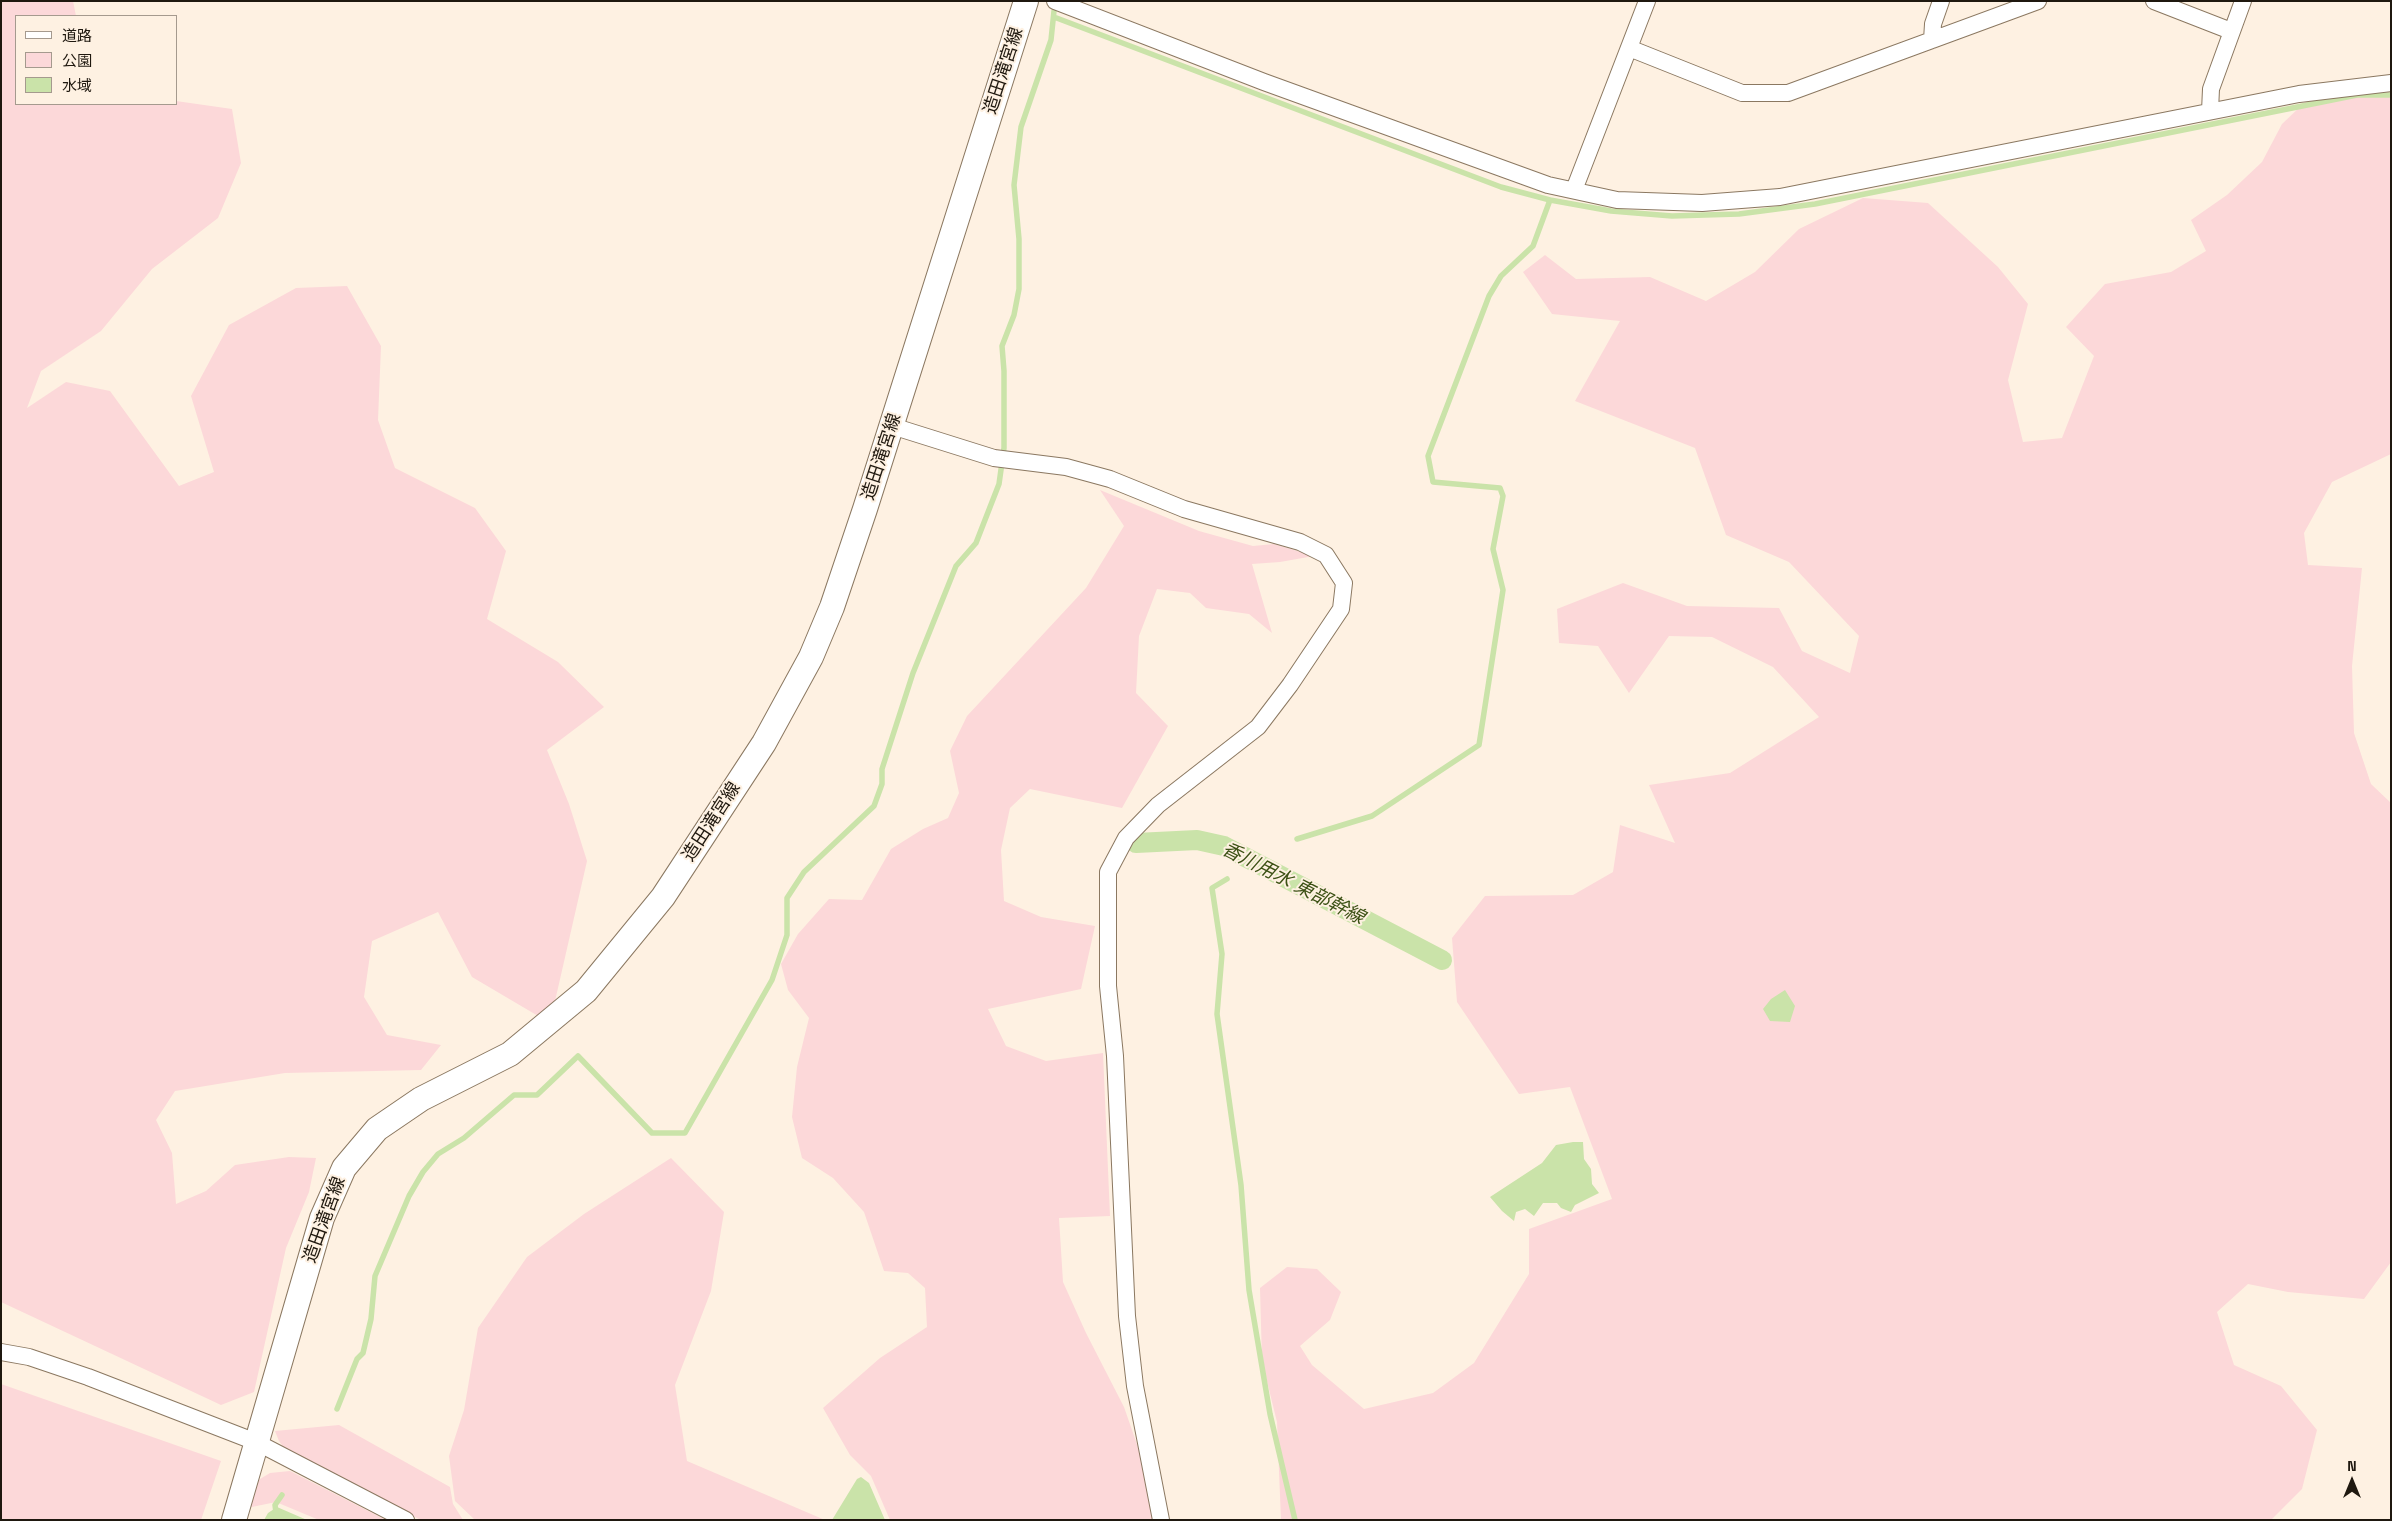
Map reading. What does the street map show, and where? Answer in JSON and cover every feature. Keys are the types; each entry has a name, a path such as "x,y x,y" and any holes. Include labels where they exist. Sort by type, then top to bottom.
{"main road":[{"name":"造田滝宮線","path":"234,1520 322,1218 344,1168 377,1129 421,1099 510,1054 550,1023 586,991 663,897 764,743 811,657 832,607 892,426 1026,1"}],"street":[{"path":"1055,1 1273,86 1548,185 1617,200 1702,203 1780,197 2299,94 2391,83"},
{"path":"1574,190 1647,1"},
{"path":"1932,40 1933,24 1941,1"},
{"path":"1629,48 1742,92 1788,92 2038,1"},
{"path":"2154,1 2231,31"},
{"path":"2210,111 2211,89 2243,1"},
{"path":"892,426 1003,460 1066,467 1110,479 1184,509 1300,542 1326,555 1344,583 1342,610 1258,727 1158,805 1126,838 1108,872 1108,986 1115,1056 1127,1316 1135,1386 1162,1520"},
{"path":"1,1352 29,1357 88,1377 256,1442 406,1520"}],"green space":[{"path":"1,1 73,1 76,15 15,15 15,105 178,105 178,101 232,109 241,163 218,218 152,269 101,331 41,371 27,408 66,382 110,391 179,486 214,472 191,396 229,325 296,288 347,286 381,346 378,420 395,468 475,508 506,551 487,619 558,662 604,707 547,750 569,804 587,861 550,1023 472,977 438,912 372,941 364,997 387,1035 441,1045 421,1070 285,1073 175,1091 156,1120 172,1153 176,1204 206,1191 235,1165 289,1157 316,1158 309,1192 286,1248 254,1392 221,1405 1,1302"},
{"path":"2324,84 2391,88 2391,454 2332,482 2304,533 2308,565 2362,568 2352,666 2354,733 2371,784 2391,803 2391,1262 2364,1299 2288,1292 2248,1284 2217,1312 2234,1365 2281,1386 2317,1430 2302,1489 2271,1520 1281,1520 1277,1422 1262,1361 1260,1288 1287,1267 1317,1269 1341,1292 1330,1320 1300,1346 1312,1365 1364,1409 1433,1393 1474,1363 1529,1274 1529,1229 1612,1199 1570,1087 1519,1094 1457,1002 1452,938 1485,896 1573,895 1613,872 1620,825 1675,843 1649,785 1730,773 1819,717 1773,667 1712,637 1669,636 1629,693 1598,646 1559,643 1557,609 1623,583 1687,606 1779,608 1802,651 1850,673 1859,636 1789,562 1726,535 1695,448 1575,401 1620,321 1552,314 1523,272 1545,255 1576,279 1650,277 1706,301 1755,272 1799,229 1863,198 1928,203 1998,267 2028,304 2008,380 2023,442 2062,438 2094,356 2066,327 2105,284 2171,272 2206,251 2191,220 2227,195 2262,162 2282,124"},
{"path":"1100,490 1199,531 1253,546 1274,544 1314,556 1280,562 1252,564 1272,633 1249,614 1206,608 1190,593 1157,589 1139,636 1136,693 1168,726 1122,808 1030,789 1010,808 1001,850 1004,901 1041,917 1095,926 1081,989 988,1009 1006,1046 1046,1061 1103,1053 1110,1216 1059,1218 1063,1282 1086,1333 1124,1407 1141,1456 1153,1520 890,1520 871,1476 850,1455 823,1408 880,1358 927,1327 925,1288 908,1273 884,1271 864,1212 833,1178 802,1158 792,1117 797,1067 809,1018 788,990 781,964 798,934 829,899 862,900 891,849 923,829 948,818 959,793 950,751 967,716 1086,588 1124,526"},
{"path":"671,1158 724,1212 711,1291 675,1385 687,1461 825,1520 475,1520 455,1501 449,1456 464,1410 478,1328 527,1257 584,1214"},
{"path":"1,1384 221,1461 201,1520 1,1520"},
{"path":"339,1425 450,1487 453,1504 463,1520 421,1520 286,1451 275,1431"},
{"path":"290,1471 386,1520 319,1520 276,1502 247,1508 255,1485 260,1479 270,1473"}],"water":[{"path":"1785,990 1795,1006 1790,1022 1770,1021 1763,1009 1771,999"},
{"path":"1583,1142 1584,1159 1591,1169 1592,1184 1599,1193 1575,1205 1571,1212 1561,1208 1557,1203 1543,1203 1534,1216 1525,1209 1516,1212 1514,1221 1490,1197 1542,1163 1556,1145"},
{"path":"861,1477 869,1483 885,1520 832,1520 857,1479"},
{"path":"277,1507 307,1520 264,1520 268,1513"}],"waterway":[{"path":"337,1409 357,1359 363,1353 371,1319 375,1276 409,1196 423,1172 438,1154 464,1138 514,1095 537,1095 578,1056 652,1133 685,1133 772,980 787,935 787,898 804,872 874,806 882,784 882,769 913,673 956,566 976,543 999,484 1004,448 1004,371 1002,346 1014,315 1019,289 1019,239 1014,185 1021,127 1051,40 1054,11"},
{"path":"1054,17 1501,187 1550,200 1611,211 1672,216 1739,214 1815,204 2357,95 2391,95"},
{"path":"1297,839 1372,816 1479,745 1503,590 1493,549 1503,496 1500,488 1433,482 1428,456 1489,296 1501,276 1533,246 1550,200"},
{"name":"香川用水 東部幹線","path":"1136,843 1197,840 1224,846 1442,960"},
{"path":"1227,879 1212,888 1222,954 1217,1014 1241,1185 1249,1290 1270,1414 1295,1520"},
{"path":"277,1520 275,1505 282,1495"}]}
